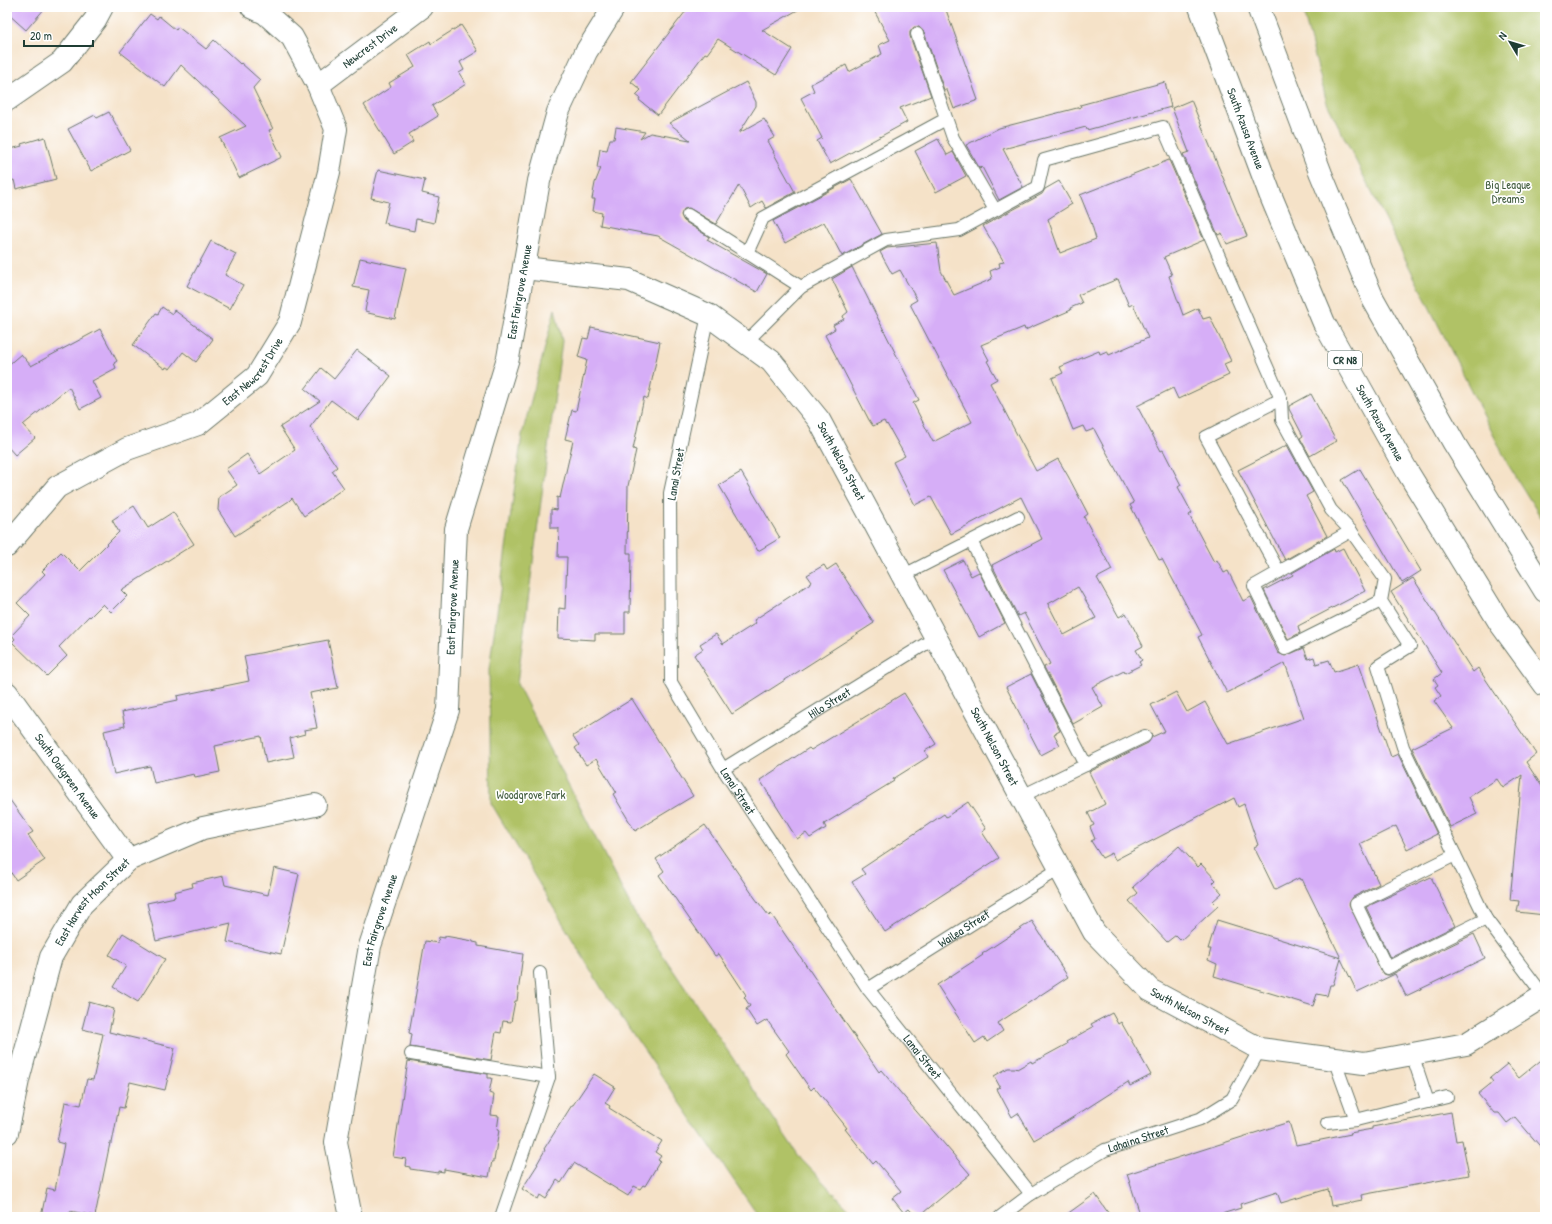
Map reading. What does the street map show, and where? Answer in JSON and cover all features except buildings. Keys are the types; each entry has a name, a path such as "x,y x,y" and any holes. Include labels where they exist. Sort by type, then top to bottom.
{"street":[{"path":"7,100 62,62 95,20 102,7"},
{"name":"East Newcrest Drive","path":"7,546 57,487 127,449 198,424 257,376 290,322 330,172 336,129 318,85 292,37 265,13 252,7"},
{"name":"Newcrest Drive","path":"318,85 422,7"},
{"name":"East Fairgrove Avenue","path":"351,1217 336,1142 370,946 448,710 456,529 508,358 539,181 558,112 586,52 614,7"},
{"name":"South Azusa Avenue","path":"1200,7 1270,194 1324,323 1407,471 1500,623 1545,685"},
{"path":"1258,7 1321,174 1373,299 1454,443 1545,591"},
{"name":"South Nelson Street","path":"524,268 629,280 708,315 771,361 818,420 1094,932 1150,990 1260,1049 1364,1063 1466,1044 1545,996"},
{"name":"South Oakgreen Avenue","path":"7,694 128,860"},
{"name":"East Harvest Moon Street","path":"7,1133 13,1079 51,957 82,904 128,860 203,828 315,805"}],"lane":[{"path":"917,34 953,138 995,210"},
{"path":"747,252 762,218 946,119"},
{"path":"746,342 801,287 886,240 959,230 1038,187 1044,160 1164,127 1281,399 1282,420 1331,510 1351,531 1385,579 1381,601 1410,646 1378,666 1403,747 1486,919 1545,996"},
{"path":"688,215 801,287"},
{"name":"Lanai Street","path":"708,315 670,494 671,682 723,769 868,989 1031,1194"},
{"path":"1279,572 1206,437 1281,399"},
{"path":"902,576 1018,517"},
{"path":"1351,531 1254,586 1285,649 1381,601"},
{"path":"971,541 1086,765"},
{"name":"Hilo Street","path":"723,769 935,638"},
{"path":"1020,797 1145,736"},
{"path":"1455,855 1356,904 1387,968 1486,919"},
{"name":"Wailea Street","path":"868,989 1059,869"},
{"path":"501,1217 549,1077 540,973"},
{"name":"Lahaina Street","path":"1000,1217 1031,1194 1105,1150 1200,1119 1232,1099 1260,1049"},
{"path":"411,1054 549,1077"},
{"path":"1412,1054 1428,1102"},
{"path":"1334,1059 1356,1120"},
{"path":"1328,1123 1356,1120 1447,1097"}],"green space":[{"name":"Big League Dreams","path":"1302,7 1545,7 1545,524 1509,466 1327,103"},
{"name":"Woodgrove Park","path":"555,309 562,341 517,684 633,911 801,1159 857,1217 759,1217 602,989 491,803 489,669 522,435"}]}
